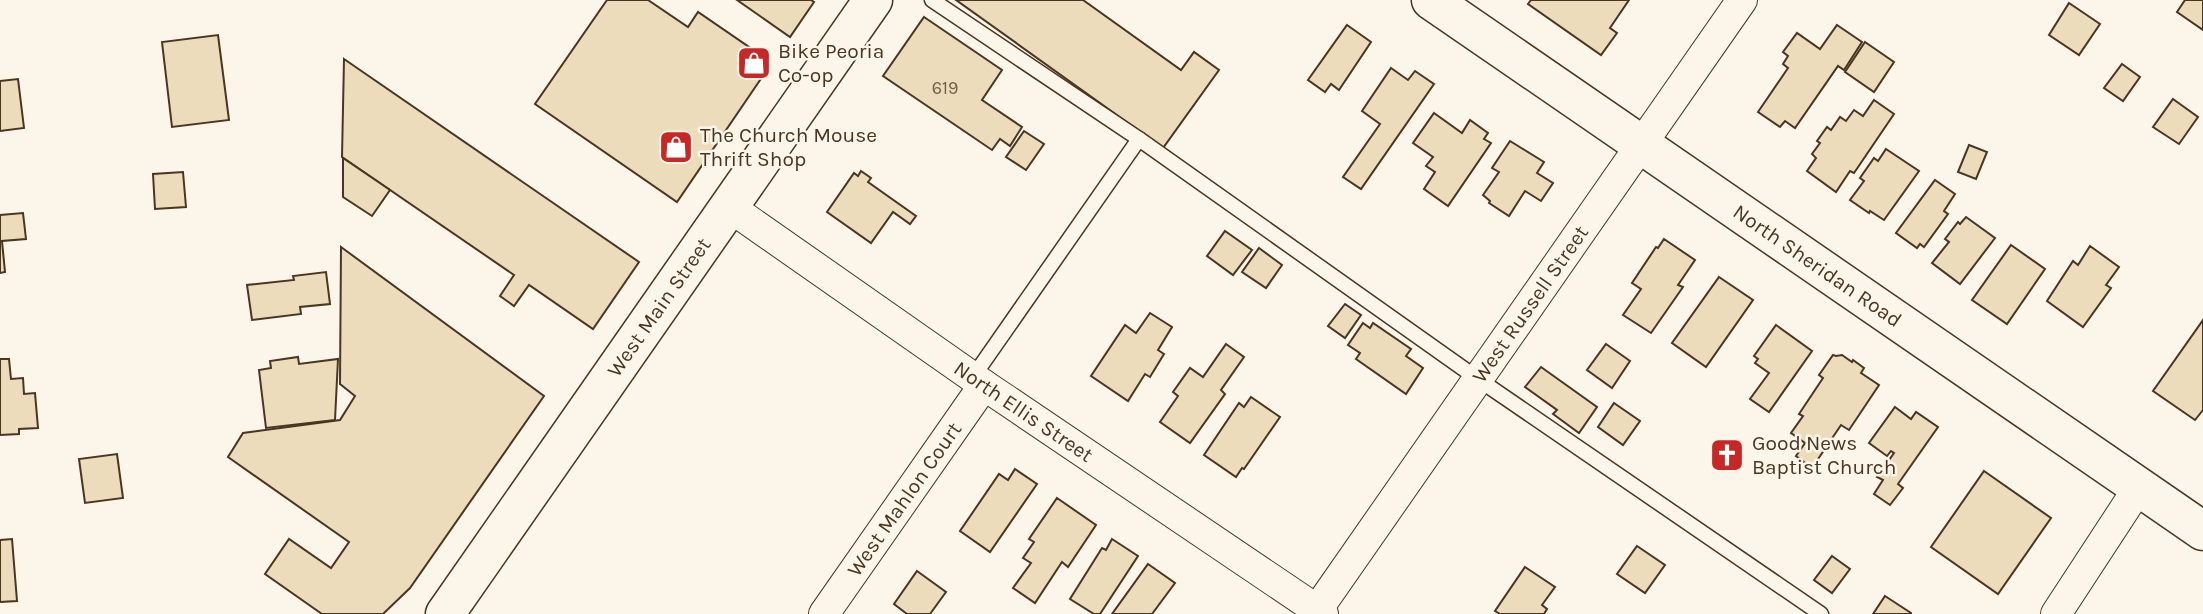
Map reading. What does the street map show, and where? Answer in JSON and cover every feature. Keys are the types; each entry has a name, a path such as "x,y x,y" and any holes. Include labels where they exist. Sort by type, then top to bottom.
{"main road":[{"name":"West Main Street","path":"445,614 873,0"},
{"name":"North Sheridan Road","path":"1431,0 2203,531"}],"street":[{"name":"West Russell Street","path":"1320,612 1742,0"},
{"name":"North Ellis Street","path":"728,206 979,381 1320,612"},
{"name":"West Mahlon Court","path":"824,614 979,381"},
{"path":"2056,614 2139,487"}],"lane":[{"path":"932,0 1139,139 1479,379 1821,614"},
{"path":"979,381 1139,139"}],"building":[{"path":"607,0 648,0 688,27 698,12 768,60 769,67 677,202 535,104"},
{"path":"737,0 811,0 814,2 790,37"},
{"path":"956,0 1083,0 1181,70 1194,52 1219,70 1163,148"},
{"path":"1531,0 1629,0 1610,28 1617,33 1601,55 1528,4"},
{"path":"2185,0 2203,0 2203,30 2177,12"},
{"path":"2069,3 2100,24 2079,55 2049,35"},
{"path":"924,17 1002,70 982,100 1022,127 1010,146 1000,139 992,150 883,76"},
{"path":"1347,25 1371,42 1339,90 1331,84 1325,92 1308,80"},
{"path":"1837,25 1862,42 1844,70 1838,66 1795,128 1785,121 1780,127 1758,112 1788,68 1783,64 1788,56 1783,52 1797,33 1820,49"},
{"path":"218,35 229,120 172,127 162,42"},
{"path":"1865,42 1894,62 1874,92 1845,72"},
{"path":"344,59 639,262 593,329 529,285 514,306 500,296 514,275 342,157"},
{"path":"2122,64 2140,77 2123,101 2104,88"},
{"path":"1391,68 1408,80 1415,71 1434,84 1361,189 1343,177 1380,124 1362,111"},
{"path":"18,79 24,128 0,131 0,81"},
{"path":"2173,99 2198,117 2179,144 2153,127"},
{"path":"1874,100 1894,114 1854,173 1850,171 1836,192 1807,171 1816,158 1812,154 1820,143 1817,141 1827,127 1831,130 1840,117 1846,121 1854,110 1863,116"},
{"path":"1434,113 1462,133 1470,120 1488,133 1484,139 1491,143 1448,206 1424,189 1435,172 1426,166 1433,157 1413,143"},
{"path":"1024,131 1044,144 1026,170 1006,157"},
{"path":"1510,141 1544,162 1537,173 1553,183 1541,201 1525,191 1509,216 1489,203 1483,195 1499,172 1492,168"},
{"path":"1969,145 1987,152 1976,179 1958,172"},
{"path":"1886,149 1919,171 1884,220 1850,200 1864,181 1860,178 1874,158 1878,161"},
{"path":"343,158 390,190 372,216 343,197"},
{"path":"861,171 871,178 868,182 916,216 910,224 893,212 871,243 827,212 854,173 858,176"},
{"path":"183,172 186,207 155,209 153,174"},
{"path":"1935,180 1955,194 1944,211 1948,214 1924,247 1920,244 1917,248 1896,233"},
{"path":"23,213 26,239 2,241 5,272 0,273 0,215"},
{"path":"1966,217 1995,238 1960,284 1932,263 1949,242 1945,239 1958,222 1960,224"},
{"path":"1225,231 1252,250 1233,275 1207,256"},
{"path":"1664,239 1695,260 1678,285 1683,287 1651,333 1623,315 1641,289 1632,283"},
{"path":"2011,245 2045,269 2007,324 1972,300"},
{"path":"2090,246 2119,267 2106,285 2111,288 2083,327 2047,301 2073,261 2078,265"},
{"path":"341,247 544,396 410,588 383,614 322,614 265,574 289,539 331,568 349,542 228,457 243,433 340,420 355,396 340,384"},
{"path":"1259,248 1282,265 1266,288 1242,272"},
{"path":"326,272 330,304 300,307 301,314 252,320 247,285 294,280 293,276"},
{"path":"1719,277 1753,300 1706,367 1672,343"},
{"path":"1345,304 1361,315 1345,338 1328,326"},
{"path":"1150,313 1172,327 1158,350 1164,354 1150,377 1145,374 1128,401 1091,376 1125,325 1136,333"},
{"path":"2203,320 2203,410 2195,420 2153,391"},
{"path":"1363,323 1370,328 1373,323 1411,349 1406,356 1423,368 1406,394 1356,359 1360,353 1348,345"},
{"path":"1776,325 1812,351 1769,412 1750,399 1769,373 1755,363 1758,359 1754,356"},
{"path":"1226,344 1244,357 1221,390 1225,394 1190,443 1160,422 1178,396 1173,392 1190,368 1203,377"},
{"path":"1606,344 1630,361 1612,388 1587,370"},
{"path":"1833,355 1842,355 1852,362 1853,360 1864,368 1861,373 1879,385 1849,430 1841,425 1812,468 1796,456 1805,443 1791,433 1803,416 1799,414 1823,378 1819,375"},
{"path":"298,357 299,364 338,359 335,420 266,428 259,370 271,368 270,361"},
{"path":"0,359 9,359 11,379 23,378 24,394 35,393 38,428 19,429 19,434 0,435"},
{"path":"1541,367 1597,407 1579,433 1553,414 1557,410 1525,387"},
{"path":"1251,397 1280,417 1236,477 1204,455 1239,403 1244,407"},
{"path":"1614,403 1640,421 1623,445 1598,427"},
{"path":"1895,407 1911,419 1916,412 1938,427 1898,484 1903,488 1890,505 1874,494 1883,480 1877,477 1894,453 1891,451 1887,456 1869,443"},
{"path":"117,454 123,498 85,503 79,459"},
{"path":"1015,469 1037,484 990,552 960,531 999,474 1008,480"},
{"path":"1984,471 2051,518 1998,594 1931,547"},
{"path":"1057,498 1096,525 1068,567 1062,562 1035,603 1013,588 1031,563 1023,558 1034,542 1029,539"},
{"path":"12,539 17,601 0,602 0,540"},
{"path":"1112,539 1138,556 1100,614 1094,614 1070,599 1102,548 1106,550"},
{"path":"1637,546 1665,565 1645,593 1617,574"},
{"path":"1832,556 1850,569 1832,593 1814,580"},
{"path":"1148,564 1175,583 1152,614 1112,614"},
{"path":"1525,567 1555,587 1542,605 1547,609 1544,614 1500,614 1495,611"},
{"path":"917,571 946,592 930,614 907,614 894,604"},
{"path":"1885,596 1911,613 1911,614 1873,614"}],"place":[{"name":"Bike Peoria Co-op","path":"754,63"},
{"name":"The Church Mouse Thrift Shop","path":"676,147"},
{"name":"Good News Baptist Church","path":"1727,455"}]}
